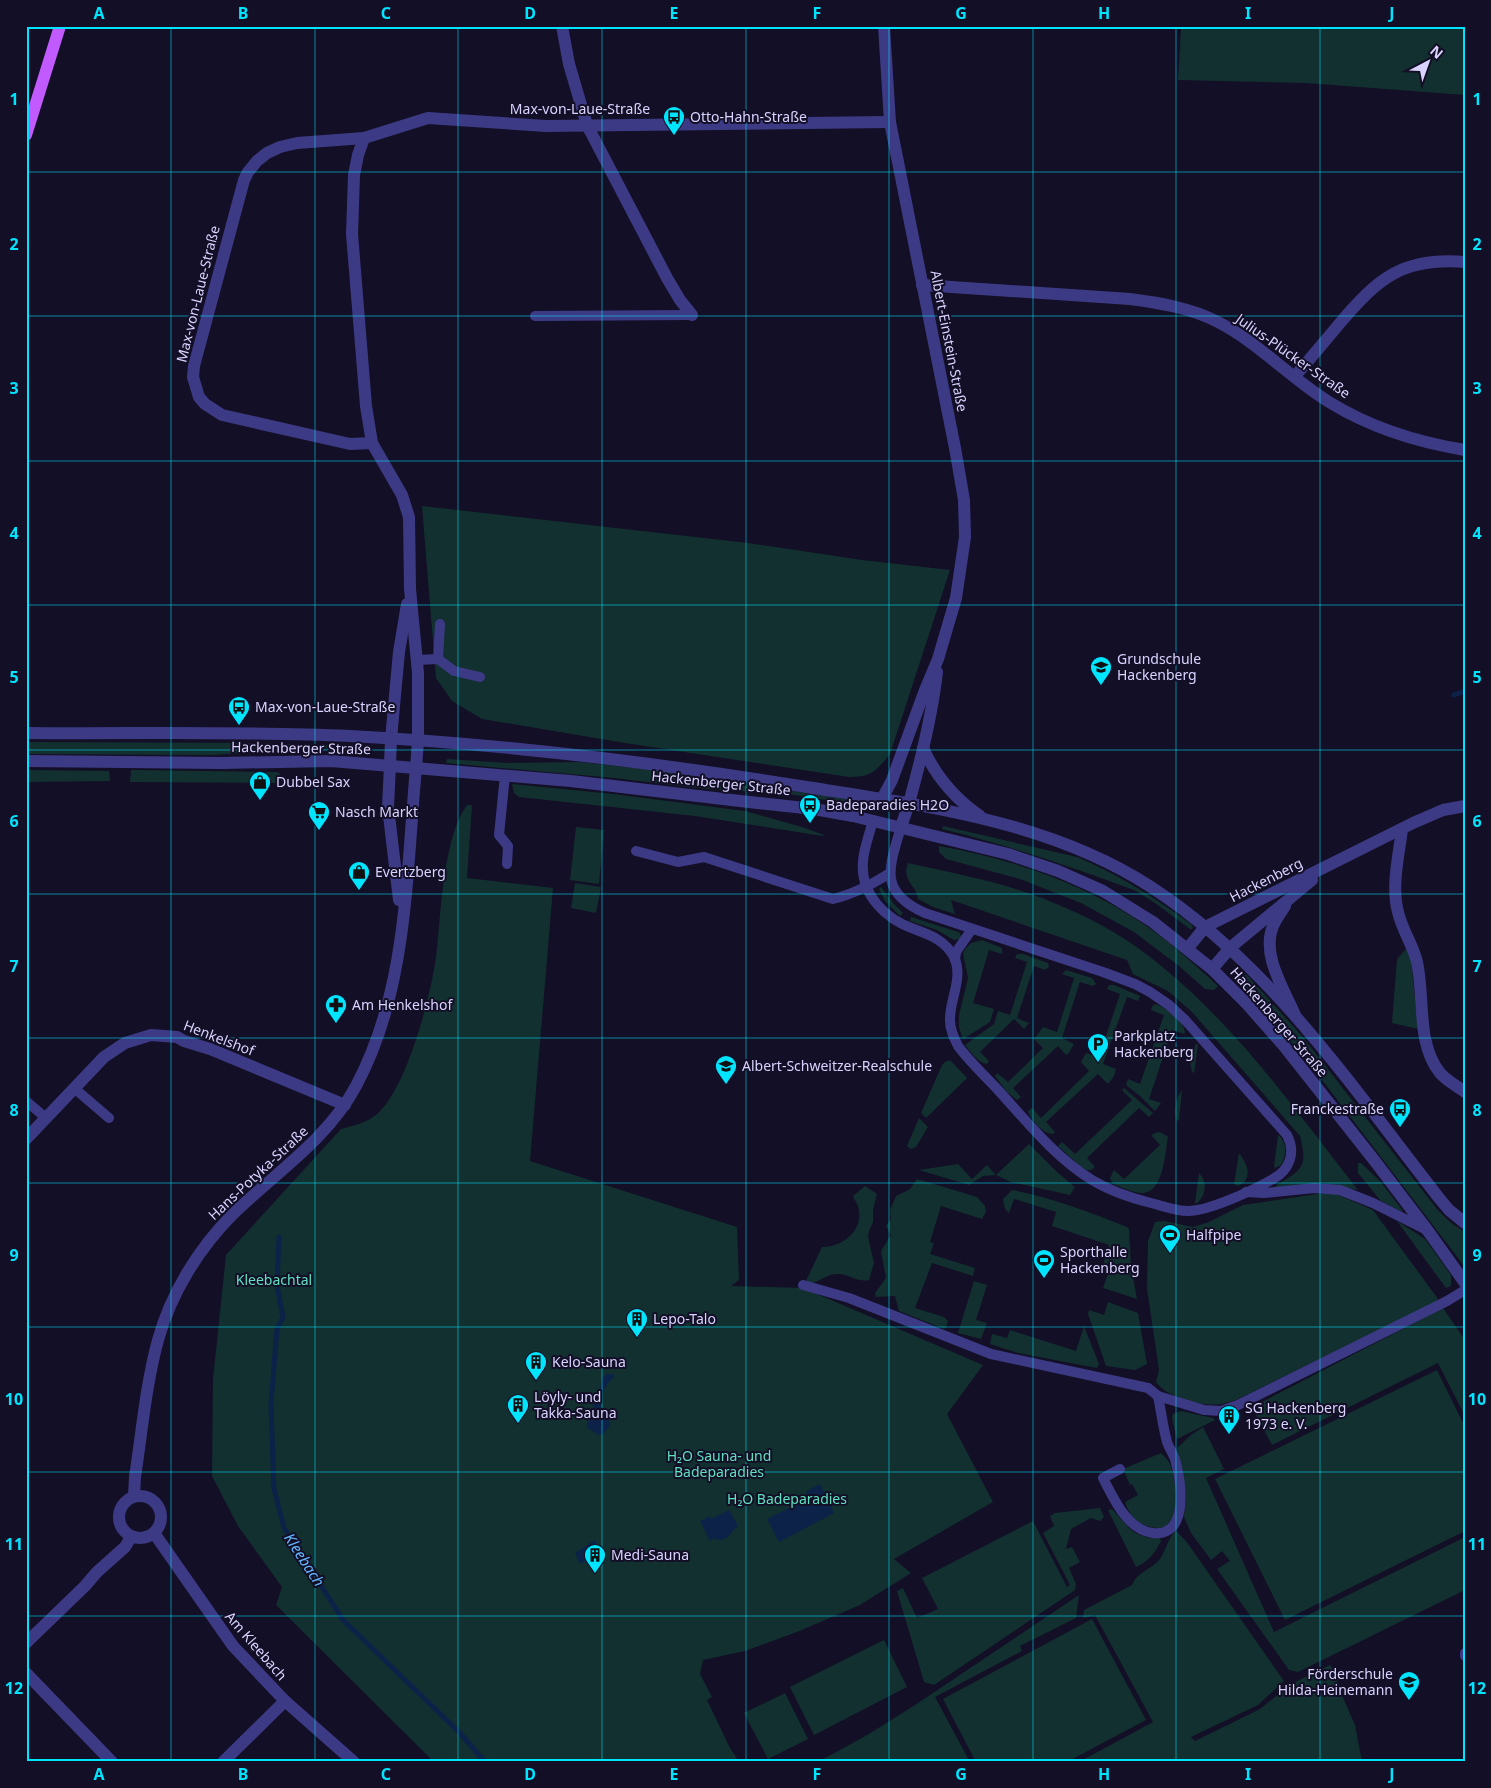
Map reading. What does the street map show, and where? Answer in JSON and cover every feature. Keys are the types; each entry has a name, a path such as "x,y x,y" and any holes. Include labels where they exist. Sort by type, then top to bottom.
{"main road":[{"path":"26,135 60,26"}],"street":[{"path":"562,26 568,64 587,125 667,278 680,300 692,315"},
{"name":"Albert-Einstein-Straße","path":"873,820 892,780 938,659 956,598 964,550 965,512 955,448 890,122 884,26"},
{"name":"Max-von-Laue-Straße","path":"372,443 350,444 222,415 198,397 193,377 194,366 244,180 248,172 267,153 280,147 297,143 364,138 428,118 546,126 890,122"},
{"path":"364,138 354,175 352,234 366,406 372,443 406,502 410,532 410,589 417,660 418,741"},
{"path":"1295,376 1367,292 1385,278 1408,266 1426,262 1443,260 1465,262"},
{"name":"Julius-Plücker-Straße","path":"922,285 1130,298 1165,304 1218,322 1250,342 1322,397 1362,420 1404,437 1465,450"},
{"path":"391,740 399,652 410,589"},
{"name":"Albert-Einstein-Straße","path":"901,827 909,804 923,748 934,694 938,659"},
{"name":"Hackenberger Straße","path":"26,733 277,734 418,741 578,754 703,770 909,804 984,819 1067,845 1101,859 1149,885 1230,948 1296,1017 1439,1198 1449,1210 1465,1222"},
{"name":"Hans-Potyka-Straße","path":"391,740 388,807 401,927"},
{"name":"Hans-Potyka-Straße","path":"134,1496 146,1401 158,1339 169,1308 185,1278 225,1223 303,1153 345,1105 372,1052 383,1022 399,958 418,741"},
{"path":"923,748 939,779 968,808 984,819"},
{"name":"Hackenberger Straße","path":"26,761 331,761 572,781 740,802 814,809 873,820 1008,854 1075,878 1136,910 1188,948 1247,1004 1284,1046 1428,1231 1465,1283"},
{"name":"Hackenberg","path":"1205,927 1402,828 1443,810 1465,806"},
{"path":"1402,828 1395,882 1396,899 1398,913 1417,962 1424,1028 1430,1056 1441,1074 1465,1092"},
{"name":"Hackenberg","path":"1212,969 1230,948 1340,859"},
{"name":"Hackenberg","path":"1292,896 1273,927 1270,951 1271,958 1296,1017"},
{"path":"1188,948 1205,927"},
{"name":"Henkelshof","path":"26,1139 90,1070 113,1050 125,1043 160,1034 177,1036 184,1042 210,1049 345,1105"},
{"path":"134,1496 142,1496 150,1498 157,1504 161,1511 162,1519 154,1533 143,1539 131,1537 125,1532 118,1519 122,1505 127,1499 134,1496"},
{"name":"Am Kleebach","path":"154,1533 233,1646 285,1702 354,1762"},
{"path":"26,1643 97,1572 125,1547 131,1537"},
{"path":"26,1673 112,1762"},
{"path":"223,1762 285,1702"}],"lane":[{"path":"535,316 692,315"},
{"path":"438,659 440,624"},
{"path":"417,660 438,659 454,671 480,677"},
{"path":"505,775 499,835 508,846 507,864"},
{"path":"873,820 863,861 863,877 866,888 887,915 901,924 937,938 946,945 955,960"},
{"path":"901,827 890,873 898,896 908,905 972,929 1058,956 1135,984 1169,1005 1186,1021 1287,1135 1291,1144 1292,1155 1287,1168 1273,1179 1245,1192 1201,1210 1187,1212 1144,1202 1113,1191 1075,1169 1031,1126 958,1046 952,1031 950,1018 956,986 955,960 956,952 972,929"},
{"path":"636,851 678,862 704,857 832,899 850,895 866,888 890,873"},
{"path":"74,1088 109,1118"},
{"path":"26,1102 46,1118"},
{"path":"1245,1192 1264,1193 1314,1188 1340,1190 1373,1203 1428,1231"},
{"path":"804,1285 849,1298 991,1354 1148,1388 1158,1396 1204,1410 1221,1411 1238,1406 1448,1301 1465,1290"},
{"path":"1120,1469 1104,1478 1113,1496 1139,1530 1163,1533 1177,1522 1180,1511 1179,1477 1174,1457 1168,1445 1158,1396"}],"green space":[{"path":"1150,26 1465,26 1465,95 1306,83 1178,80 1181,29"},
{"path":"422,506 748,543 862,560 950,570 890,754 873,772 863,776 849,777 482,719 452,701 436,678"},
{"path":"26,742 257,743 359,746 359,750 297,749 213,755 26,754"},
{"path":"447,759 508,763 579,762 671,772 851,800 850,804 789,794 706,789 614,778 446,763"},
{"path":"26,770 109,771 110,781 26,782"},
{"path":"131,770 277,772 280,774 281,779 276,783 130,782"},
{"path":"512,784 613,794 745,811 824,835 695,816 519,797 514,793"},
{"path":"467,805 472,805 467,878 553,888 530,1161 737,1227 739,1280 731,1286 803,1288 983,1365 947,1414 993,1502 894,1559 911,1573 860,1605 797,1632 745,1651 703,1660 700,1674 712,1697 707,1700 729,1746 739,1762 434,1762 276,1605 282,1587 238,1526 212,1476 213,1379 226,1255 341,1129 363,1122 376,1115 398,1084 417,1038 424,1013 435,967 448,854 459,818"},
{"path":"943,826 1077,857 1136,887 1193,927 1190,929 1136,891 1033,855 942,829"},
{"path":"576,827 604,830 599,884 570,880"},
{"path":"939,846 966,851 1020,866 1072,885 1097,897 1122,910 1155,932 1183,954 1218,986 1214,990 1205,989 1179,966 1134,932 1081,903 1020,879 946,859 939,852"},
{"path":"908,863 982,880 1037,896 1090,919 1136,946 1177,979 1233,1035 1285,1096 1358,1190 1324,1183 1277,1188 1275,1186 1297,1172 1301,1167 1303,1155 1300,1136 1192,1012 1168,991 1133,974 1127,960 951,900 955,914 933,907 918,899 906,875"},
{"path":"575,883 601,887 596,913 571,908"},
{"path":"881,887 903,913 900,916 885,901 879,889"},
{"path":"911,917 960,933 961,937 954,940 937,930 910,921"},
{"path":"982,940 1002,948 1002,954 989,950 973,1003 994,1009 990,1022 963,1039 959,1027 959,1015 968,978 963,954 971,943"},
{"path":"1406,949 1411,959 1418,1029 1392,1023 1397,959"},
{"path":"1017,954 1023,954 1048,963 1049,967 1045,970 1034,966 1017,1018 1029,1023 1024,1029 1014,1019 980,1052 989,1061 987,1064 983,1063 965,1045 994,1024 998,1011 1010,1015 1027,962 1015,958"},
{"path":"1066,970 1092,978 1096,984 1093,986 1080,982 1062,1038 1074,1044 1066,1055 1058,1046 1013,1088 1021,1097 1017,1100 1007,1092 995,1076 997,1073 1008,1082 1043,1048 1034,1039 1043,1027 1057,1032 1074,978 1062,974"},
{"path":"1246,974 1302,1036 1437,1209 1451,1223 1465,1232 1465,1267 1306,1059 1237,983"},
{"path":"1109,985 1114,985 1140,996 1138,1001 1127,997 1103,1064 1116,1069 1114,1076 1108,1084 1098,1074 1046,1122 1055,1132 1053,1134 1045,1132 1038,1126 1028,1111 1032,1108 1041,1118 1089,1071 1081,1062 1086,1053 1099,1057 1120,994 1107,989"},
{"path":"1156,1004 1178,1019 1185,1032 1184,1034 1172,1030 1149,1099 1161,1103 1155,1111 1126,1085 1128,1079 1140,1084 1164,1015 1151,1010 1153,1005"},
{"path":"1196,1044 1198,1044 1194,1074 1191,1063"},
{"path":"950,1060 967,1078 926,1118 921,1113 942,1065"},
{"path":"1124,1088 1153,1113 1149,1117 1139,1108 1087,1158 1095,1167 1091,1170 1083,1169 1058,1146 1062,1142 1075,1154 1132,1100 1122,1090"},
{"path":"1182,1090 1179,1120 1177,1121 1176,1105"},
{"path":"919,1118 928,1127 916,1147 911,1149 907,1146"},
{"path":"1158,1132 1168,1137 1160,1178 1156,1185 1151,1190 1140,1193 1113,1184 1110,1178 1114,1170 1124,1179 1160,1145 1151,1135"},
{"path":"1279,1135 1284,1142 1285,1153 1281,1165 1275,1168 1274,1166"},
{"path":"1029,1144 1075,1187 1070,1195 1011,1182 996,1175"},
{"path":"1239,1153 1248,1171 1246,1179 1238,1186 1234,1184"},
{"path":"1358,1163 1361,1163 1380,1181 1403,1211 1381,1201 1358,1173"},
{"path":"958,1164 972,1179 987,1165 996,1175 983,1176 969,1185 919,1170"},
{"path":"1199,1173 1204,1181 1205,1189 1202,1197 1196,1204 1195,1203"},
{"path":"917,1179 977,1197 985,1206 986,1212 982,1219 941,1206 930,1242 934,1243 930,1254 975,1268 973,1276 932,1263 915,1308 944,1317 948,1321 944,1329 899,1311 895,1296 876,1297 875,1293 886,1278 881,1251 891,1235 886,1226 891,1219 890,1210 896,1196 910,1189"},
{"path":"865,1186 877,1194 873,1210 873,1222 868,1237 874,1263 869,1280 865,1281 842,1274 833,1274 815,1282 805,1283 822,1247 837,1244 850,1236 855,1230 859,1215 858,1206 853,1196"},
{"path":"1012,1190 1056,1201 1127,1227 1129,1229 1131,1266 1137,1299 1103,1288 1110,1268 1103,1265 1109,1245 1052,1226 1056,1212 1014,1199 1009,1213 1005,1209 1003,1199"},
{"path":"1323,1193 1336,1194 1373,1210 1438,1299 1434,1303 1230,1402 1214,1405 1196,1403 1177,1397 1161,1388 1156,1382 1159,1370 1147,1289 1148,1241 1155,1222 1164,1221 1193,1227 1209,1222 1243,1205"},
{"path":"1397,1221 1425,1239 1451,1275 1451,1286 1446,1288"},
{"path":"974,1281 987,1285 976,1320 987,1323 981,1339 958,1333"},
{"path":"1108,1302 1138,1313 1147,1364 1135,1370 1106,1366 1088,1314 1089,1310 1104,1315"},
{"path":"1443,1308 1465,1340 1465,1416 1438,1363 1272,1445 1252,1407"},
{"path":"1084,1326 1099,1364 1097,1368 1018,1353 990,1344 992,1334 1007,1338 1010,1330 1076,1351"},
{"path":"1437,1370 1465,1427 1465,1531 1285,1620 1215,1479"},
{"path":"1181,1411 1215,1420 1177,1439 1172,1418 1173,1414"},
{"path":"1203,1427 1224,1469 1206,1478 1274,1632 1465,1537 1465,1590 1298,1672 1289,1670 1217,1569 1230,1561 1222,1551 1211,1560 1191,1533 1184,1517 1186,1499 1177,1448"},
{"path":"1161,1453 1169,1462 1173,1475 1175,1510 1167,1526 1154,1528 1137,1521 1128,1510 1125,1502 1138,1495 1132,1484 1130,1485 1123,1469"},
{"path":"1100,1508 1104,1517 1100,1521 1091,1518 1071,1529 1066,1549 1072,1547 1080,1562 1069,1568 1076,1584 1075,1590 934,1685 924,1682 897,1591 903,1588 917,1618 938,1609 922,1578 1033,1521 1067,1587 1070,1585 1043,1533 1054,1526 1050,1516 1055,1513"},
{"path":"1112,1509 1137,1534 1151,1538 1160,1538 1161,1541 1154,1553 1148,1560 1136,1567 1108,1510"},
{"path":"1175,1531 1186,1541 1284,1681 1258,1705 1191,1737 1195,1741 1260,1709 1291,1684 1330,1665 1335,1672 1341,1693 1355,1725 1362,1762 1079,1762 1153,1722 1095,1615 1083,1618 1084,1610 1132,1585 1141,1574 1160,1559"},
{"path":"1079,1595 1076,1618 1020,1646 1022,1651 935,1697 970,1762 818,1762 869,1734 915,1705"},
{"path":"1092,1619 1146,1720 1067,1762 976,1762 943,1699"},
{"path":"884,1640 907,1687 814,1735 790,1687"},
{"path":"785,1693 808,1739 768,1759 744,1713"}],"water":[{"path":"607,1374 615,1376 605,1387 601,1402 610,1426 603,1434 598,1435 587,1427 587,1418 595,1411 591,1399 592,1394 599,1391 603,1377"},
{"path":"820,1484 834,1513 779,1542 767,1519 805,1500 807,1491"},
{"path":"729,1510 738,1526 725,1539 718,1540 715,1538 710,1541 700,1521 710,1516 711,1519"},
{"path":"595,1540 601,1553 580,1564 575,1553"}],"waterway":[{"path":"1454,695 1465,691"},
{"name":"Kleebach","path":"279,1237 277,1286 283,1317 277,1329 271,1404 274,1489 284,1528 343,1620 460,1733 485,1762"}],"place":[{"name":"Otto-Hahn-Straße","path":"674,136"},
{"name":"Grundschule Hackenberg","path":"1101,686"},
{"name":"Max-von-Laue-Straße","path":"239,726"},
{"name":"Dubbel Sax","path":"260,801"},
{"name":"Badeparadies H2O","path":"810,824"},
{"name":"Nasch Markt","path":"319,831"},
{"name":"Evertzberg","path":"359,891"},
{"name":"Am Henkelshof","path":"336,1024"},
{"name":"Parkplatz Hackenberg","path":"1098,1063"},
{"name":"Albert-Schweitzer-Realschule","path":"726,1085"},
{"name":"Franckestraße","path":"1400,1128"},
{"name":"Halfpipe","path":"1170,1254"},
{"name":"Sporthalle Hackenberg","path":"1044,1279"},
{"name":"Lepo-Talo","path":"637,1338"},
{"name":"Kelo-Sauna","path":"536,1381"},
{"name":"Löyly- und Takka-Sauna","path":"518,1424"},
{"name":"SG Hackenberg 1973 e. V.","path":"1229,1435"},
{"name":"Medi-Sauna","path":"595,1574"},
{"name":"Förderschule Hilda-Heinemann","path":"1409,1701"}],"park label":[{"name":"Kleebachtal","path":"274,1280"},
{"name":"H₂O Sauna- und Badeparadies","path":"719,1464"},
{"name":"H₂O Badeparadies","path":"787,1499"}]}
